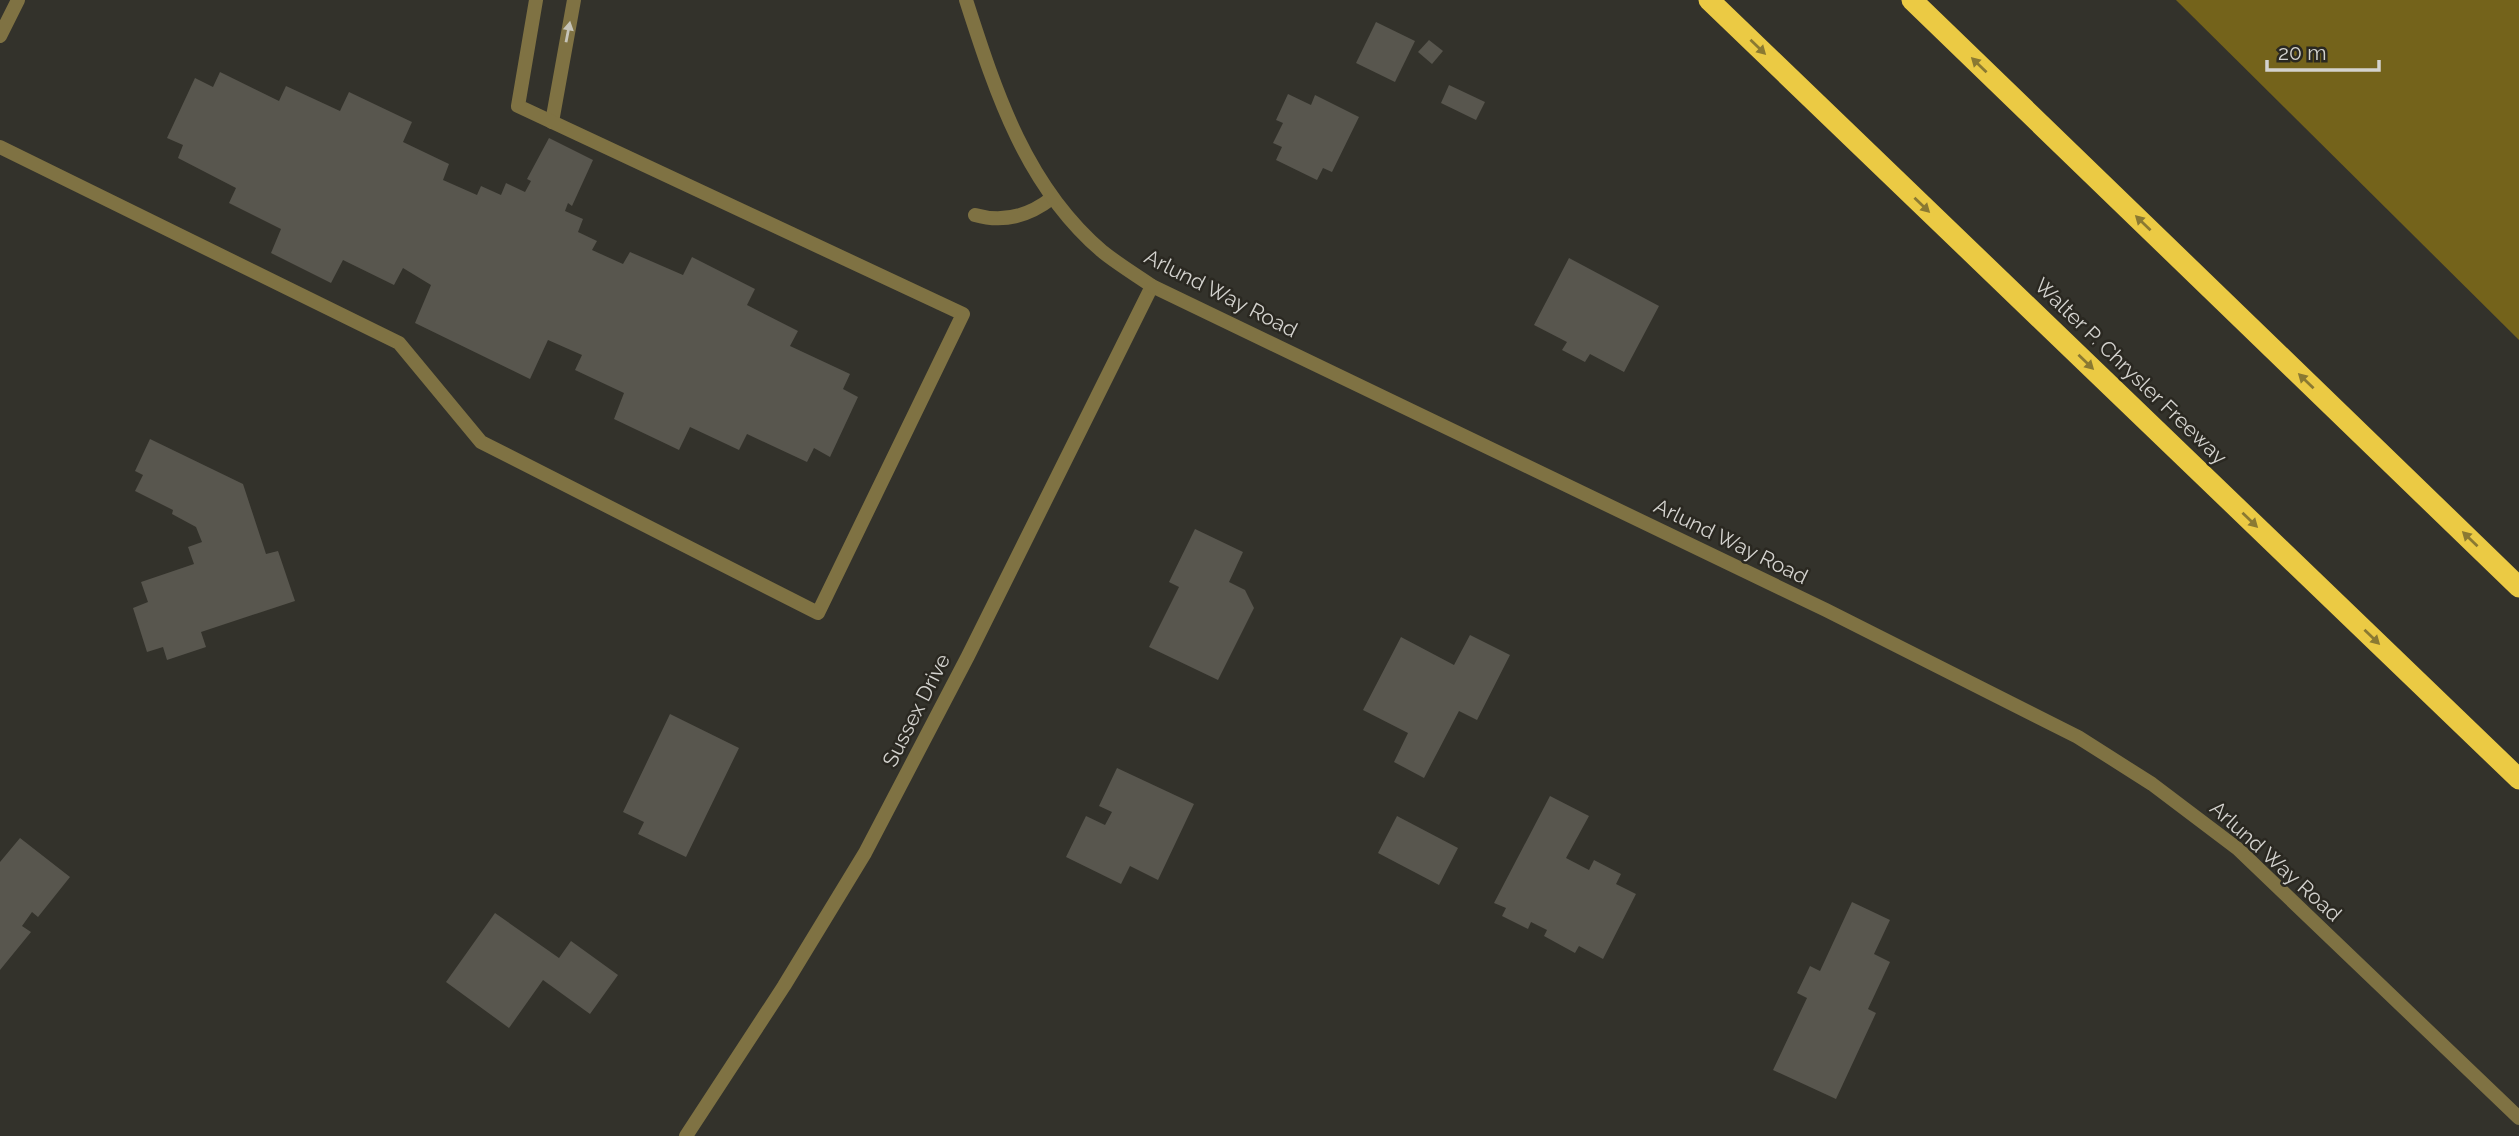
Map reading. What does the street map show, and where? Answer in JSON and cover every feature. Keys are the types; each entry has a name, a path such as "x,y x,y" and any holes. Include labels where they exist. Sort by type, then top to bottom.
{"highway":[{"name":"Walter P. Chrysler Freeway","path":"1709,0 2519,779"},
{"path":"1912,0 2519,587"}],"street":[{"path":"0,36 18,0"},
{"path":"0,147 399,343 481,442 818,613 963,314 518,106 536,0"},
{"path":"552,122 574,0"},
{"name":"Arlund Way Road","path":"966,0 1007,118 1021,148 1052,198 1104,253 1152,286 1802,599 2078,737 2152,784 2238,849 2519,1118"},
{"path":"975,215 986,218 1017,217 1037,210 1052,198"},
{"name":"Sussex Drive","path":"686,1136 777,997 865,853 968,656 1152,286"}],"shaded area":[{"path":"2176,0 2519,0 2519,340"}],"building":[{"path":"1376,22 1415,41 1395,82 1356,63"},
{"path":"1429,40 1443,51 1432,64 1418,52"},
{"path":"220,72 279,101 286,86 340,111 349,92 412,122 403,142 449,164 443,180 477,195 481,186 501,195 506,183 525,192 531,181 527,179 549,138 593,160 572,206 568,203 565,211 583,219 578,232 597,241 592,250 623,264 630,252 683,275 692,257 755,289 747,305 798,331 790,346 850,374 843,389 858,397 830,457 814,448 807,462 747,434 739,450 690,427 679,450 614,419 624,393 575,370 582,355 548,340 530,379 415,323 431,285 403,268 394,285 343,260 331,283 271,253 281,229 229,203 236,188 178,158 183,145 167,138 195,78 213,87"},
{"path":"1449,85 1485,102 1476,120 1441,103"},
{"path":"1288,94 1311,105 1315,95 1359,117 1332,172 1323,168 1317,180 1276,160 1282,147 1273,143 1283,123 1276,120"},
{"path":"1569,258 1659,306 1624,372 1590,354 1585,362 1562,350 1567,342 1534,325"},
{"path":"150,439 243,484 266,554 278,551 295,601 201,632 206,647 167,660 163,647 147,652 133,608 148,602 141,582 194,564 188,547 202,542 196,527 172,514 173,510 135,491 143,475 135,471"},
{"path":"1195,529 1243,552 1229,582 1245,590 1254,608 1218,680 1149,647 1179,587 1169,582"},
{"path":"1470,635 1510,655 1477,720 1459,711 1424,778 1394,762 1408,733 1363,710 1401,637 1454,665"},
{"path":"670,714 739,748 686,857 638,834 644,822 623,812"},
{"path":"1117,768 1194,804 1158,880 1130,866 1121,884 1066,857 1086,816 1105,825 1112,812 1099,806"},
{"path":"1550,796 1589,816 1566,858 1589,870 1594,860 1621,874 1616,884 1636,894 1603,959 1579,946 1575,953 1544,936 1547,930 1531,922 1528,929 1502,916 1506,908 1494,903"},
{"path":"1397,816 1458,848 1439,885 1378,853"},
{"path":"20,838 70,877 38,917 32,912 22,926 31,932 0,970 0,862"},
{"path":"1852,902 1890,920 1874,954 1890,962 1868,1009 1876,1013 1836,1099 1773,1070 1807,998 1797,993 1810,966 1820,971"},
{"path":"495,913 559,958 571,941 618,975 590,1014 543,980 509,1028 446,982"}]}
